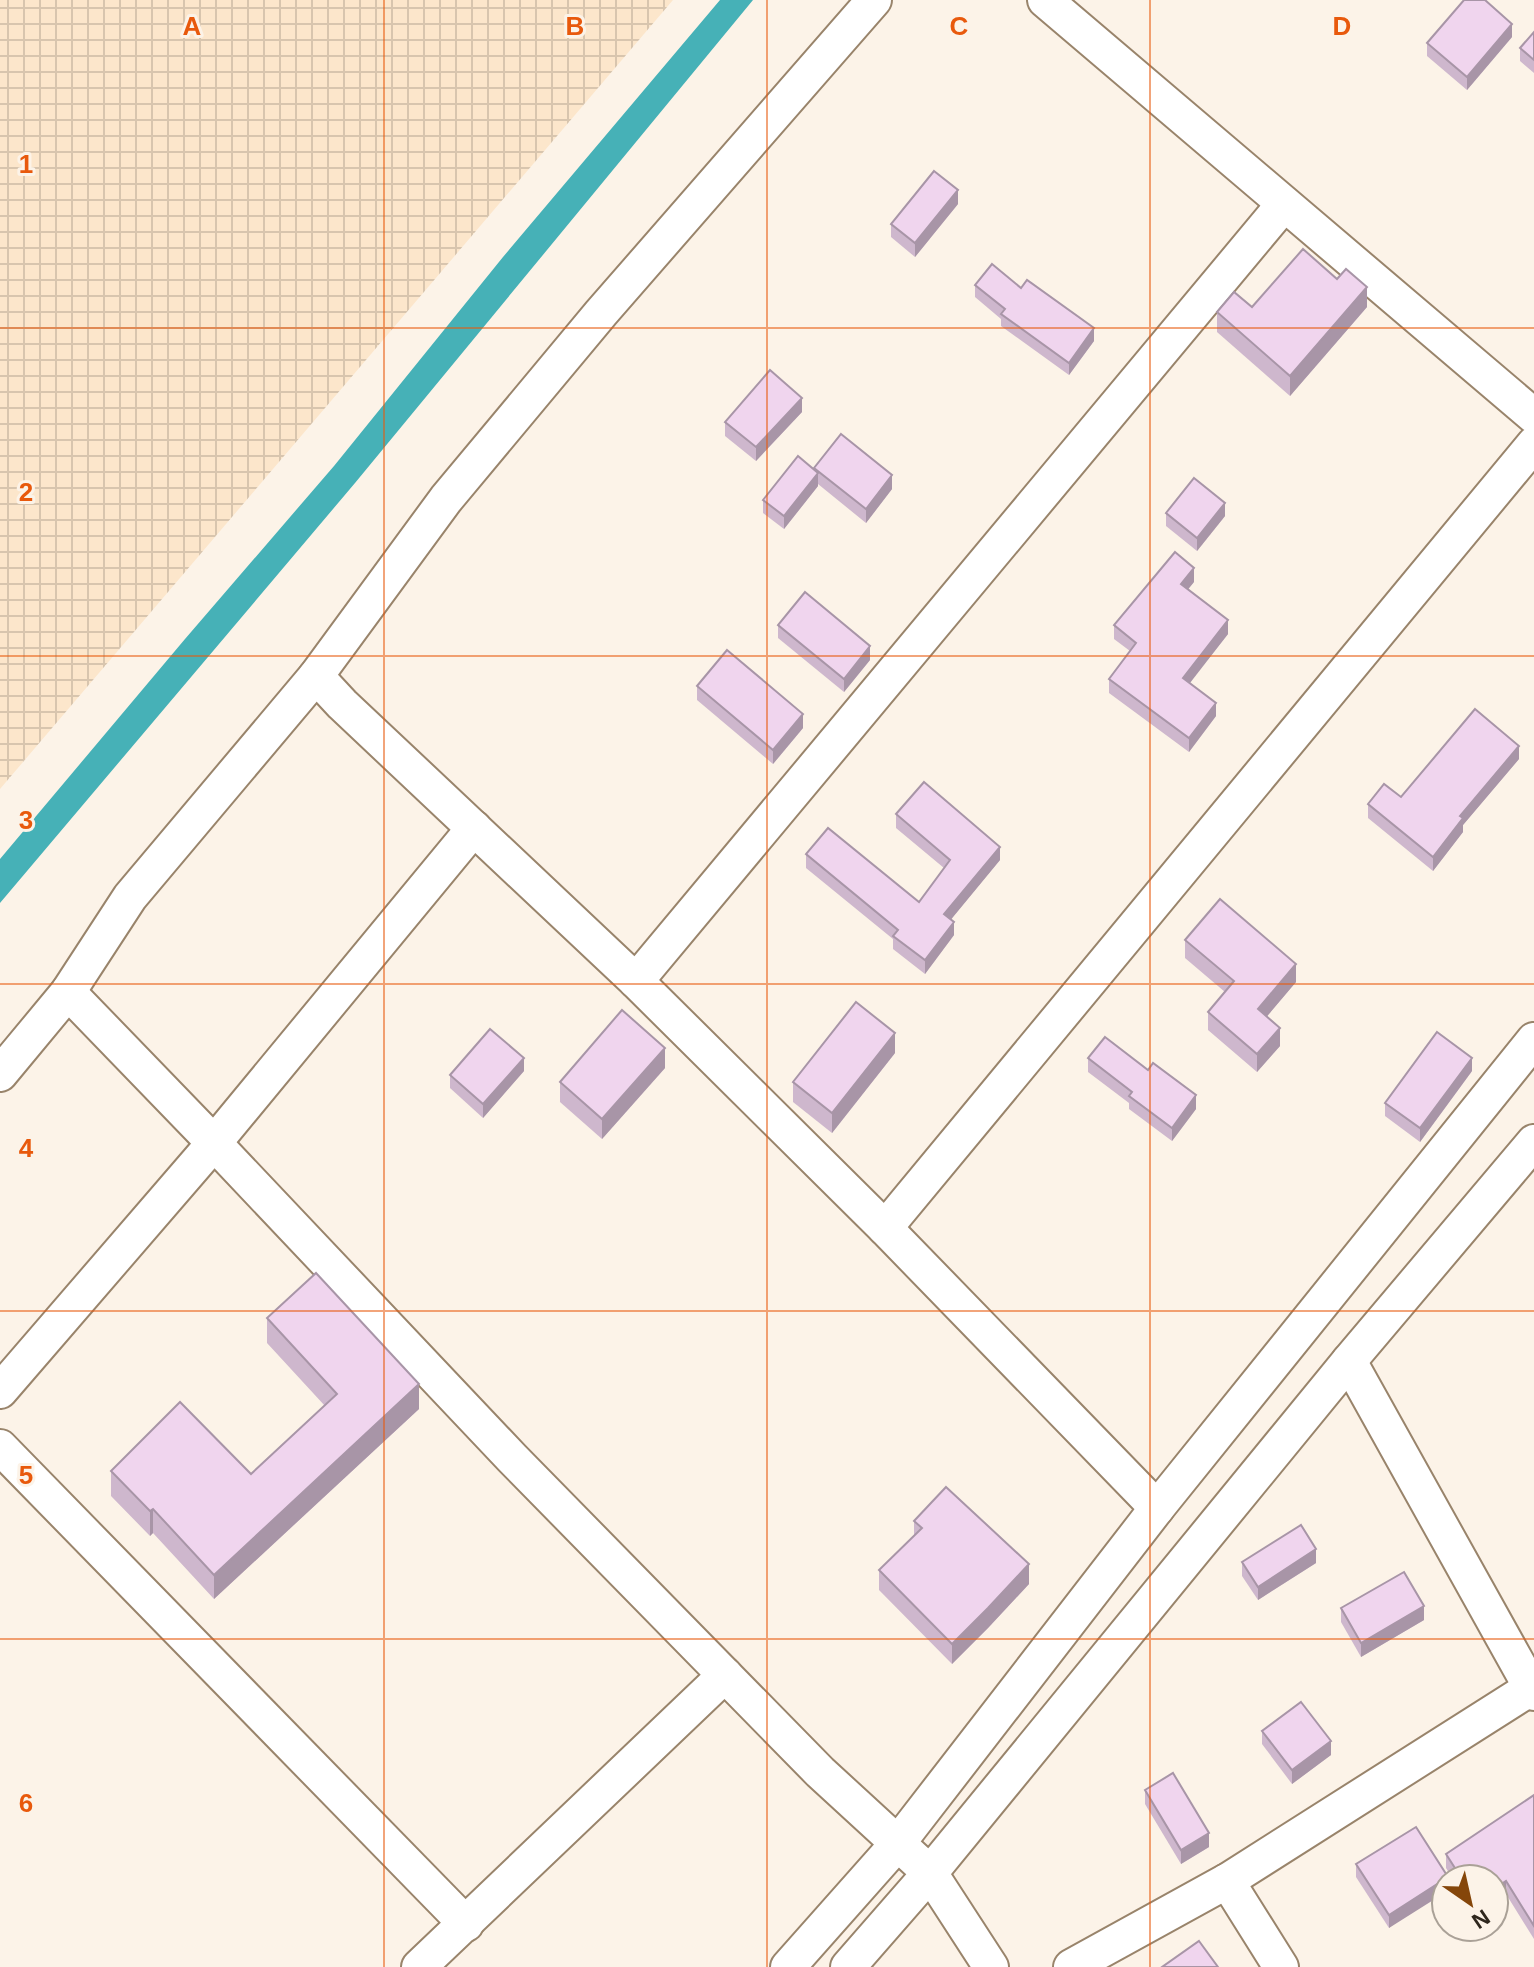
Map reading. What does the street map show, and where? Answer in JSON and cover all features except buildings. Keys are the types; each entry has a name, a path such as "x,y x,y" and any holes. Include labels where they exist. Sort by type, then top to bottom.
{"street":[{"path":"0,1074 68,992 130,897 316,676 446,499 601,313 874,0"},
{"path":"1063,6 1284,204 1534,416"},
{"path":"636,981 1284,204"},
{"path":"885,1228 1534,444"},
{"path":"316,676 636,981 885,1228 1157,1508"},
{"path":"0,1391 214,1143 474,828"},
{"path":"68,992 512,1458 820,1772 930,1873 991,1967"},
{"path":"788,1967 898,1843 1157,1508 1534,1040"},
{"path":"848,1967 930,1873 1349,1361 1532,1152"},
{"path":"1071,1967 1227,1881 1533,1691 1349,1361"},
{"path":"0,1447 466,1924"},
{"path":"419,1967 725,1675"},
{"path":"1227,1881 1281,1967"}],"shaded area":[{"path":"0,0 673,0 0,789"}],"water":[{"path":"720,0 753,0 355,483 0,903 0,859 334,466 503,257"}]}
